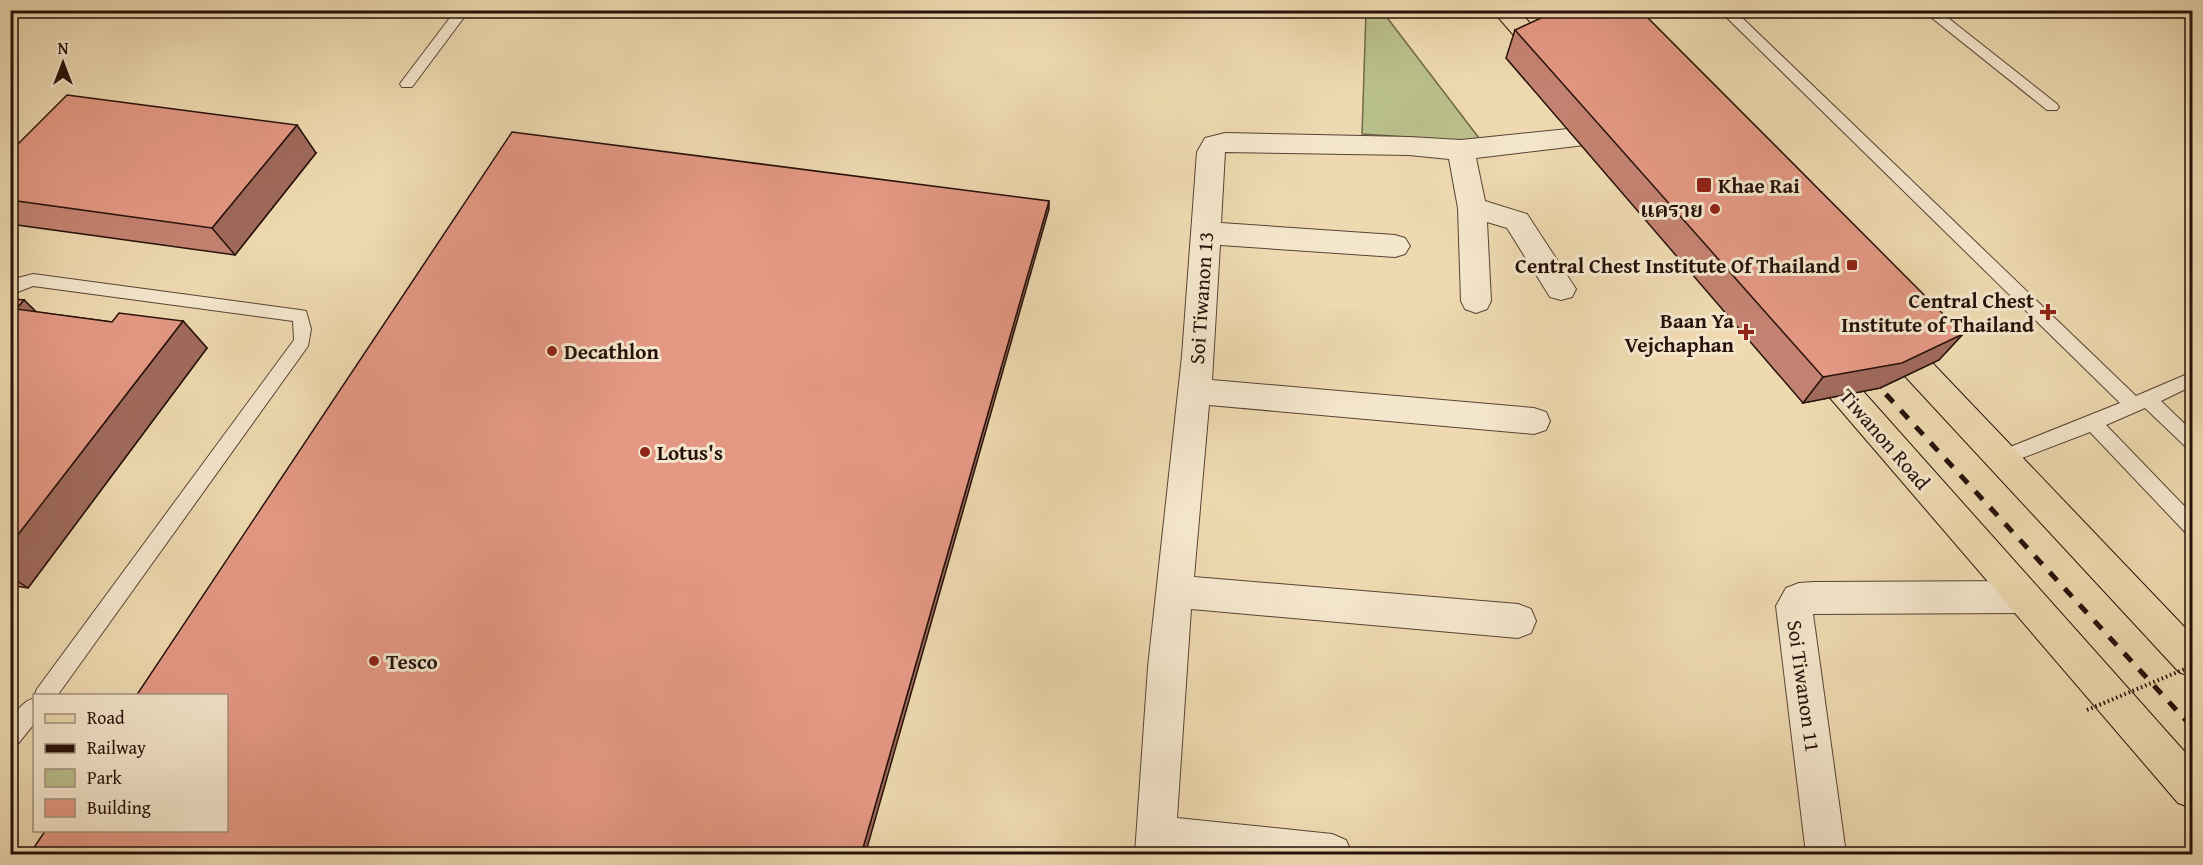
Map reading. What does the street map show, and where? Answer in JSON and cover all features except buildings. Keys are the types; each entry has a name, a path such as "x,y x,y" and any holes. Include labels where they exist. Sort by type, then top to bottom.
{"main road":[{"path":"1504,10 1568,81"},
{"path":"1593,107 1624,142"},
{"path":"1867,315 2193,660"},
{"name":"Tiwanon Road","path":"1797,339 2193,789"}],"street":[{"name":"Soi Tiwanon 13","path":"1156,845 1175,592 1194,391 1211,152 1215,145 1225,142 1409,146 1461,150 1624,142"},
{"path":"1461,150 1472,208 1476,301"},
{"path":"1472,208 1503,215 1517,221 1561,288"},
{"path":"1205,233 1395,246"},
{"path":"1194,391 1534,421"},
{"path":"1175,592 1518,621"},
{"name":"Soi Tiwanon 11","path":"1826,855 1794,606 1799,599 2024,597"},
{"path":"1156,845 1332,855"}],"lane":[{"path":"444,10 461,12 489,10"},
{"path":"1726,10 2140,401 2193,442"},
{"path":"1929,10 2052,107"},
{"path":"407,84 461,12"},
{"path":"12,286 33,280 300,316 303,329 302,341 45,694"},
{"path":"2001,458 2093,423 2193,379"},
{"path":"2093,423 2193,526"},
{"path":"10,738 33,709"}],"path":[{"path":"2087,710 2193,666"}],"green space":[{"path":"1366,11 1382,11 1482,142 1362,134"}],"railway":[{"path":"1533,10 1551,30"},
{"path":"1871,378 2192,727"}],"place":[{"name":"Khae Rai","path":"1704,185"},
{"name":"แคราย","path":"1715,209"},
{"name":"Central Chest Institute Of Thailand","path":"1852,265"},
{"name":"Central Chest Institute of Thailand","path":"2048,312"},
{"name":"Baan Ya Vejchaphan","path":"1746,332"},
{"name":"Decathlon","path":"552,351"},
{"name":"Lotus's","path":"645,452"},
{"name":"Tesco","path":"374,661"}]}
